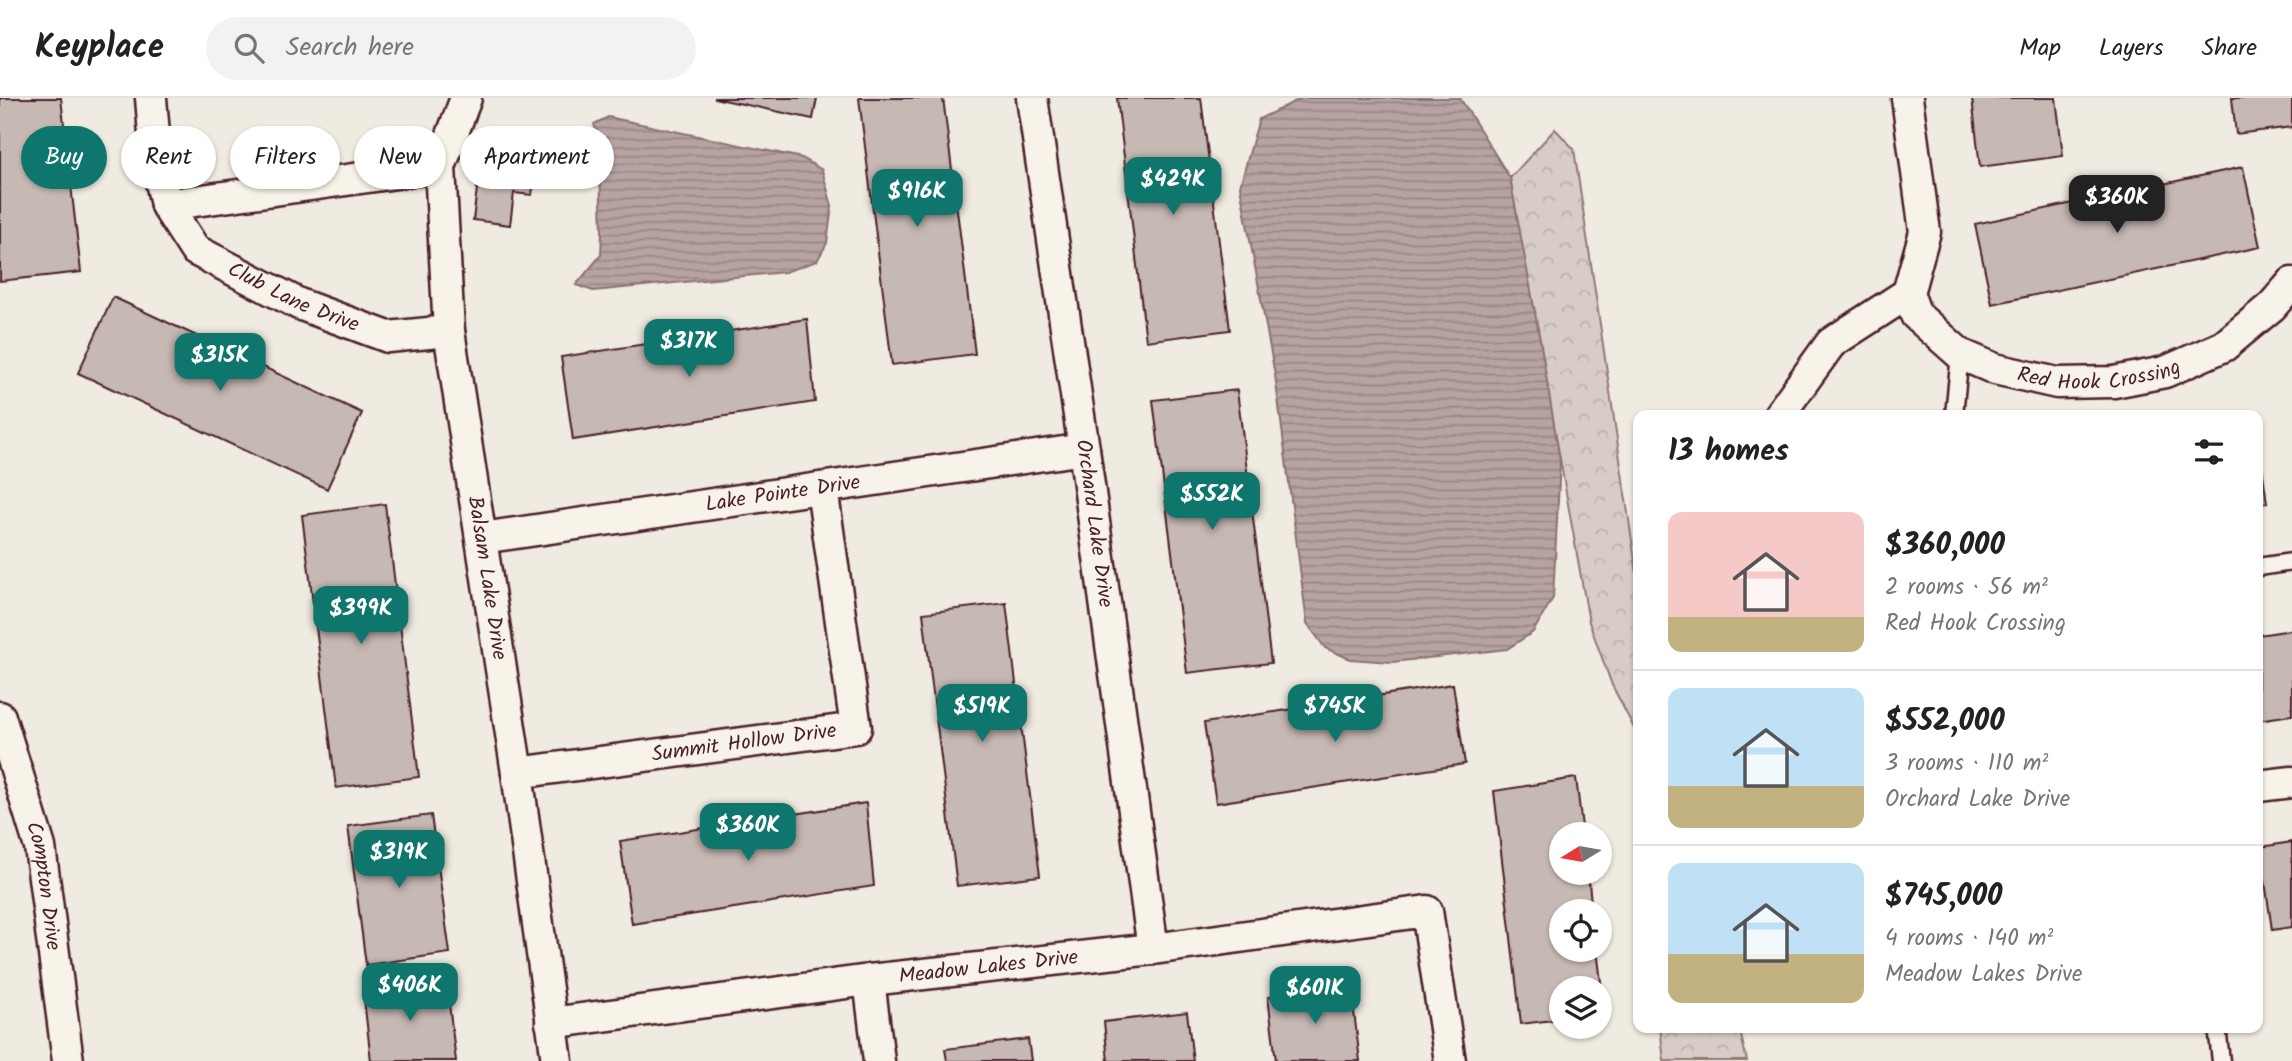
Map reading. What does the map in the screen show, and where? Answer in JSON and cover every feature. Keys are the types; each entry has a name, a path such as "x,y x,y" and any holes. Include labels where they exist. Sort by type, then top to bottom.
{"street":[{"name":"Club Lane Drive","path":"151,98 156,158 166,205 195,250 299,304 388,337 449,331"},
{"name":"Balsam Lake Drive","path":"446,151 466,98"},
{"name":"Orchard Lake Drive","path":"1032,98 1153,949"},
{"path":"1783,410 1831,343 1908,293 1925,233 1905,99"},
{"path":"166,205 354,179"},
{"name":"Balsam Lake Drive","path":"441,189 449,331 517,772 556,1061"},
{"name":"Red Hook Crossing","path":"1908,293 1916,315 1960,354 1995,369 2057,383 2114,382 2165,372 2224,346 2272,306 2289,296"},
{"name":"Lake Pointe Drive","path":"482,538 1084,449"},
{"name":"Summit Hollow Drive","path":"517,772 856,728 822,488"},
{"name":"Compton Drive","path":"0,717 40,847 68,1061"},
{"path":"2263,785 2292,782"},
{"name":"Meadow Lakes Drive","path":"551,1023 869,980 1153,949 1427,911 1450,1061"},
{"path":"869,980 879,1061"}],"lane":[{"path":"1954,410 1960,354"},
{"path":"2263,565 2292,562"},
{"path":"2218,1033 2221,1061"}],"green space":[{"path":"1555,129 1574,149 1633,547 1633,726 1612,685 1589,622 1510,178"},
{"path":"1661,1033 1740,1033 1747,1061 1664,1061"}],"shaded area":[{"path":"1302,98 1460,98 1510,178 1560,461 1553,598 1533,632 1507,649 1392,662 1350,659 1325,648 1307,623 1275,375 1240,186 1259,119"},
{"path":"608,117 802,158 822,170 832,206 827,243 817,261 785,272 593,291 576,285 601,255 601,189 614,189 614,126 594,124"}],"building":[{"path":"0,98 61,98 64,126 21,126 21,189 71,189 81,272 0,281"},
{"path":"714,98 817,98 813,119"},
{"path":"859,98 943,98 975,354 892,365"},
{"path":"1117,98 1201,98 1230,330 1146,341"},
{"path":"1972,98 2056,98 2063,156 1980,167"},
{"path":"2232,98 2292,98 2292,127 2236,134"},
{"path":"2243,167 2260,247 1992,304 1975,224"},
{"path":"477,189 533,189 532,195 514,193 510,225 473,220"},
{"path":"113,297 362,413 327,489 78,373"},
{"path":"807,319 815,402 573,440 561,357"},
{"path":"1237,390 1271,663 1187,673 1153,400"},
{"path":"2263,474 2267,503 2263,503"},
{"path":"385,504 419,777 336,788 302,515"},
{"path":"1006,603 1040,876 957,886 923,613"},
{"path":"2292,630 2292,715 2263,719 2263,634"},
{"path":"1453,684 1465,764 1216,803 1204,723"},
{"path":"1576,778 1581,822 1549,822 1549,886 1589,886 1591,899 1549,899 1549,962 1599,962 1600,976 1549,976 1549,1020 1521,1024 1494,791"},
{"path":"866,803 874,886 632,924 620,841"},
{"path":"431,815 450,953 366,965 348,826"},
{"path":"2292,842 2292,927 2272,930 2263,868 2263,847"},
{"path":"446,979 456,1061 371,1061 363,990"},
{"path":"1351,987 1360,1061 1276,1061 1268,997"},
{"path":"1187,1012 1193,1061 1108,1061 1104,1022"},
{"path":"1028,1039 1031,1061 947,1061 945,1049"}]}
